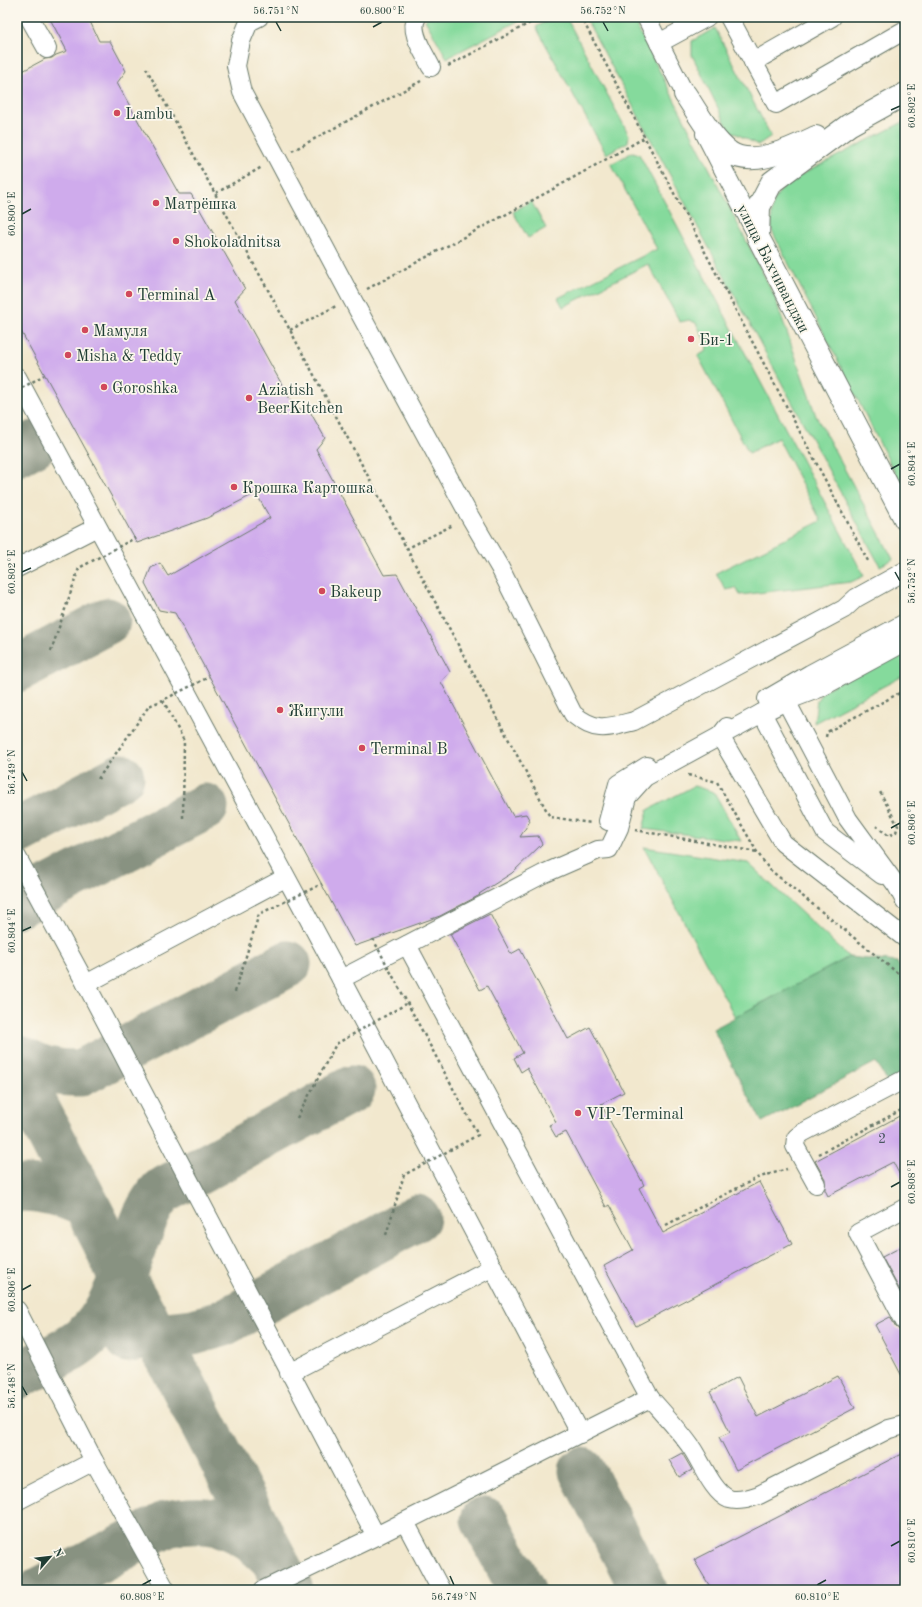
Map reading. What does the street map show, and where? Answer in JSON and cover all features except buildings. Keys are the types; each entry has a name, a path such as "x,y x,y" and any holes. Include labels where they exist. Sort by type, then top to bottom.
{"highway":[{"path":"685,94 718,141 731,153 746,157 767,157 850,125"},
{"path":"758,237 759,207 772,182 850,125 905,94"},
{"name":"улица Бахчиванджи","path":"758,237 905,519"}],"street":[{"path":"29,17 47,49"},
{"path":"258,17 249,22 241,41 236,66 242,92 276,159 469,515 500,568 573,714 587,725 607,728 634,721 844,609 856,598 905,571"},
{"path":"417,17 415,30 417,39 433,71"},
{"name":"улица Бахчиванджи","path":"646,17 758,237"},
{"path":"659,43 707,17"},
{"path":"729,17 776,104 905,30"},
{"path":"753,62 832,17"},
{"path":"17,377 285,878 341,979 580,1434"},
{"path":"17,568 97,527"},
{"path":"613,827 618,784 736,718 810,674 905,623"},
{"path":"341,979 543,874 604,850 627,797 645,777 762,713 786,701 820,688 905,642"},
{"path":"786,701 848,819 901,893"},
{"path":"762,713 825,832 901,893"},
{"path":"720,736 736,718"},
{"path":"720,736 783,843 905,938"},
{"path":"17,857 86,984 289,1373 376,1536"},
{"path":"86,984 285,878"},
{"path":"407,945 650,1398 691,1448 713,1484 722,1495 730,1499 743,1500 759,1495 889,1429 905,1425"},
{"path":"816,1184 795,1146 796,1138 802,1133 905,1079"},
{"path":"905,1208 858,1234 905,1322"},
{"path":"289,1373 493,1268"},
{"path":"17,1310 94,1461 166,1590"},
{"path":"263,1590 405,1522 650,1398"},
{"path":"17,1501 94,1461"},
{"path":"405,1522 441,1590"}],"path":[{"path":"216,193 276,159 320,137 433,71 541,17"},
{"path":"581,17 868,561"},
{"path":"146,68 290,330 550,817 757,852"},
{"path":"290,330 546,193 644,138"},
{"path":"17,391 44,375"},
{"path":"406,549 453,525"},
{"path":"51,651 79,568 135,538"},
{"path":"98,779 149,706 209,677"},
{"path":"824,743 827,732 905,690"},
{"path":"163,700 184,742 183,818"},
{"path":"683,778 690,774 718,782 757,852 769,869 905,979"},
{"path":"879,790 898,826"},
{"path":"234,992 259,914 322,884"},
{"path":"373,939 406,1004 478,1135 404,1175 386,1235"},
{"path":"297,1118 336,1044 406,1004"}],"green space":[{"path":"428,17 526,17 447,58 425,20"},
{"path":"554,17 566,17 629,135 628,142 606,154 536,27"},
{"path":"585,17 632,17 774,295 816,416 893,559 880,566"},
{"path":"715,28 771,136 758,145 729,130 692,55 692,41"},
{"path":"905,121 905,493 772,231 772,209 775,198 789,181"},
{"path":"633,152 639,154 864,576 851,582 740,595 736,588 726,590 716,573 821,521 778,438 749,453 698,356 706,351 707,345 696,323 689,320 680,322 648,264 563,307 558,298 657,249 611,164"},
{"path":"531,201 546,228 528,238 513,212"},
{"path":"905,648 905,675 814,723 817,700 824,690"},
{"path":"694,786 714,792 741,841 643,829 648,810"},
{"path":"644,847 748,863 849,957 735,1017"},
{"path":"849,957 897,962 905,977 905,1076 889,1085 876,1062 762,1122 713,1029"}],"taxiway":[{"path":"17,453 34,444"},
{"path":"17,669 107,621"},
{"path":"17,832 121,777"},
{"path":"17,905 205,807"},
{"path":"17,1058 48,1070 64,1073 81,1073 288,964"},
{"path":"17,1071 105,1241 122,1278 171,1362 290,1590"},
{"path":"17,1376 77,1344 93,1330 113,1299 147,1214 153,1202 162,1191 352,1089"},
{"path":"17,1188 52,1192 86,1204"},
{"path":"128,1339 193,1332 221,1324 417,1218"},
{"path":"582,1471 644,1590"},
{"path":"484,1520 522,1590"},
{"path":"41,1590 167,1524 183,1521 211,1522 236,1529 259,1545 271,1556"}],"place":[{"name":"Lambu","path":"117,113"},
{"name":"Матрёшка","path":"156,203"},
{"name":"Shokoladnitsa","path":"176,241"},
{"name":"Terminal A","path":"129,294"},
{"name":"Мамуля","path":"85,330"},
{"name":"Би-1","path":"691,339"},
{"name":"Misha & Teddy","path":"68,355"},
{"name":"Goroshka","path":"104,387"},
{"name":"Aziatish BeerKitchen","path":"249,398"},
{"name":"Крошка Картошка","path":"234,487"},
{"name":"Bakeup","path":"322,591"},
{"name":"Жигули","path":"280,710"},
{"name":"Terminal B","path":"362,748"},
{"name":"VIP-Terminal","path":"578,1113"}]}
